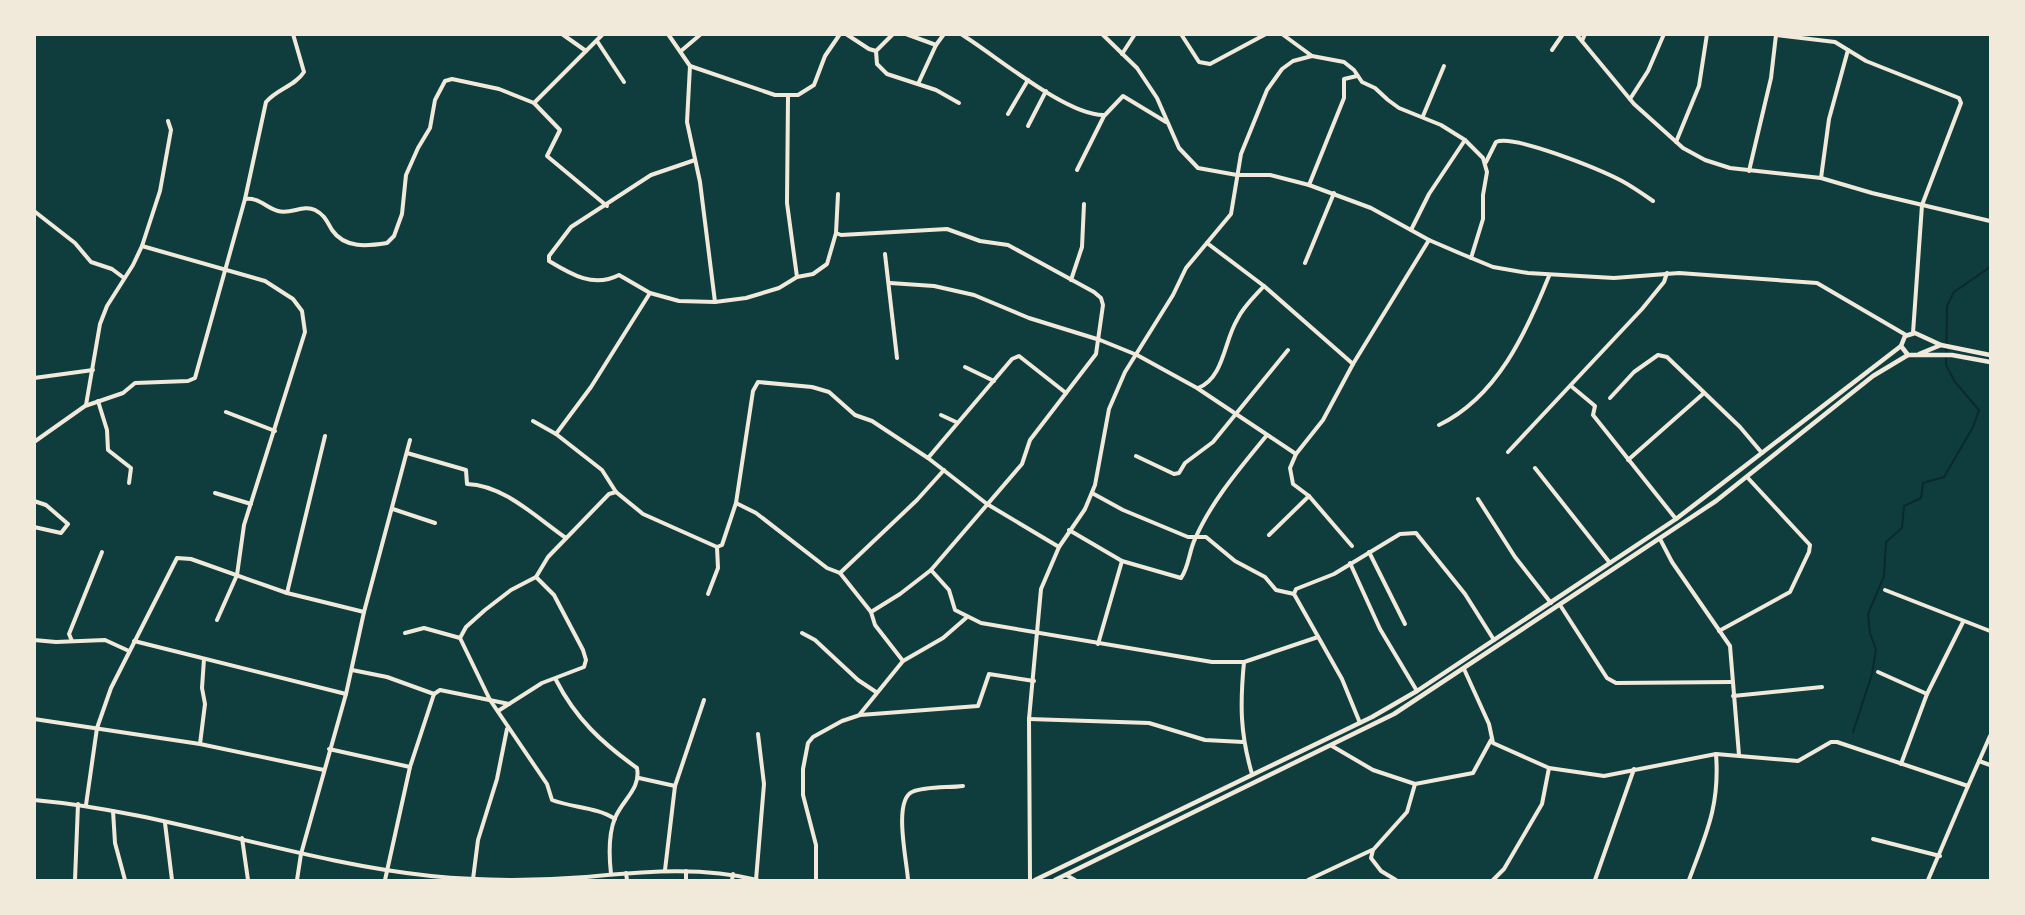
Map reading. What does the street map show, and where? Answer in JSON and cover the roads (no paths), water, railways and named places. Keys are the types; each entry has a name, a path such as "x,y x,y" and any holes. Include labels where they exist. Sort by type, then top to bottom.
{"street":[{"path":"34,442 86,406 123,393 135,383 188,381 195,378 245,199 266,102 273,93 299,78 304,72 292,34"},
{"path":"562,34 586,51"},
{"path":"534,103 603,34"},
{"path":"668,34 690,66 687,122 710,252 715,302"},
{"path":"681,51 701,34"},
{"path":"690,66 775,95 788,97 798,95 814,86 825,56 840,34"},
{"path":"846,34 874,51 878,64 887,74 918,84 959,103"},
{"path":"874,51 893,34"},
{"path":"906,34 936,45"},
{"path":"918,84 936,45 944,34"},
{"path":"961,34 1028,80 1076,108 1097,116 1105,115"},
{"path":"1102,34 1137,68 1157,98 1166,123 1179,148 1192,163 1208,171 1237,175 1270,175 1334,193 1371,208 1429,240 1493,267 1549,276 1614,278 1666,273 1817,283 1906,335 1913,333 1944,346 1990,355"},
{"path":"1122,54 1134,34"},
{"path":"1181,34 1199,62 1210,64 1266,34"},
{"path":"1282,34 1312,56"},
{"path":"1552,50 1563,34"},
{"path":"1576,34 1630,99 1676,142 1705,160 1749,171 1821,178 1990,221"},
{"path":"1582,41 1585,34"},
{"path":"1630,99 1648,71 1664,34"},
{"path":"1676,142 1699,86 1707,34"},
{"path":"1749,171 1772,78 1776,35 1835,42 1882,68 1959,98 1961,103 1922,205 1913,333"},
{"path":"597,41 624,82"},
{"path":"1821,178 1829,119 1848,50"},
{"path":"1030,880 1029,719 1041,589 1059,547 1092,493 1109,409 1125,372 1137,356 1186,268 1230,214 1241,154 1267,90 1282,69 1293,61 1312,56 1344,62 1399,108 1424,116 1465,140 1486,163"},
{"path":"1424,116 1444,66"},
{"path":"1309,185 1344,98 1344,79 1358,76"},
{"path":"245,199 253,198 283,212 304,208 315,210 326,219 340,238 355,245 387,243 394,236 402,214 406,175 417,148 430,128 435,100 445,81 452,79 499,89 534,103 560,130 547,156 607,206"},
{"path":"1008,114 1028,80"},
{"path":"1028,126 1046,91"},
{"path":"1077,170 1105,115 1123,96 1166,123"},
{"path":"788,97 787,203 797,277"},
{"path":"86,406 100,324 107,306 142,246 160,191 171,130 168,121"},
{"path":"1411,230 1429,194 1465,140"},
{"path":"1471,258 1483,219 1486,163 1496,142 1505,140 1556,153 1620,180 1653,201"},
{"path":"695,160 651,175 607,206 571,227 549,256 549,261 569,273 600,282 619,275 650,293 680,301 715,302 746,298 779,288 797,277 813,274 827,264 836,233 838,194"},
{"path":"1305,262 1334,193"},
{"path":"1071,280 1082,247 1084,204"},
{"path":"34,211 75,243 91,262 112,269 124,278"},
{"path":"836,233 848,236 947,229 980,241 1008,245 1101,298 1103,305 1100,340 1089,366 1030,440 1022,464 931,570 900,594 871,612"},
{"path":"1352,546 1309,496 1293,484 1290,468 1296,454 1323,420 1353,364 1429,240"},
{"path":"1207,243 1264,286 1353,364"},
{"path":"142,246 265,281 293,298 302,311 305,332 244,525 237,575 217,620"},
{"path":"885,254 897,358"},
{"path":"1508,452 1642,309 1664,282 1666,273"},
{"path":"1439,425 1467,406 1516,350 1549,276"},
{"path":"890,283 934,285 974,295 1029,318 1100,340 1137,356 1197,388 1296,454"},
{"path":"1197,388 1204,385 1219,365 1238,317 1264,286"},
{"path":"556,434 591,387 650,293"},
{"path":"1035,880 1360,723 1417,692 1676,519 1901,346 1906,335"},
{"path":"1901,346 1908,355"},
{"path":"1919,354 1944,346"},
{"path":"1136,456 1177,474 1185,463 1213,442 1288,350"},
{"path":"1610,398 1634,372 1658,355 1672,360 1763,454"},
{"path":"1055,880 1394,714 1660,539 1747,477 1873,376 1908,355 1945,355 1990,362"},
{"path":"928,458 956,422 1012,359 1019,356 1066,393"},
{"path":"965,367 994,381"},
{"path":"34,378 93,370"},
{"path":"533,421 556,434 603,470 616,492 643,514 717,547 722,545 726,537 736,503 753,391 758,382 812,387 830,392 855,415 872,421 928,458 987,504 1059,547"},
{"path":"1571,386 1595,406 1593,415 1676,519"},
{"path":"1628,460 1704,393"},
{"path":"98,401 108,430 108,450 131,468 129,483"},
{"path":"226,412 275,431"},
{"path":"941,415 956,422"},
{"path":"1069,530 1122,561 1180,578 1195,538 1228,484 1267,435"},
{"path":"287,593 325,436"},
{"path":"297,880 301,854 328,748 346,694 364,612 410,440"},
{"path":"407,453 466,470 467,484 482,484 522,506 566,538"},
{"path":"1535,468 1610,563"},
{"path":"840,573 917,500 944,470"},
{"path":"1719,631 1790,592 1809,552 1810,545 1747,477"},
{"path":"460,638 466,627 485,610 511,590 536,577 548,557 609,494 616,492"},
{"path":"215,493 251,504"},
{"path":"1092,493 1156,524 1195,538 1206,537 1235,561 1265,577 1276,590 1294,594 1342,679 1360,723"},
{"path":"1269,535 1309,496"},
{"path":"1478,499 1515,557 1551,603"},
{"path":"34,501 46,505 68,524 61,533 34,527"},
{"path":"736,503 756,513 827,568 840,573 871,612 871,620 903,661"},
{"path":"393,509 435,523"},
{"path":"1294,594 1305,584 1334,574 1400,534 1416,533 1465,594 1494,640"},
{"path":"1660,539 1672,562 1730,646 1731,682 1739,755"},
{"path":"708,594 718,568 717,547"},
{"path":"72,641 69,634 102,552"},
{"path":"1369,552 1405,624"},
{"path":"86,805 97,728 111,688 177,558 191,558 287,593 364,612"},
{"path":"1098,644 1122,561"},
{"path":"1350,563 1380,629 1417,692"},
{"path":"931,570 950,590 955,610 966,618 994,626 1036,631 1098,644 1212,662 1244,662 1318,637"},
{"path":"498,711 542,683 556,680 584,667 586,660 554,595 536,577"},
{"path":"1885,590 1990,631"},
{"path":"1560,606 1607,678 1616,683 1731,682"},
{"path":"860,715 876,692 903,661 944,638 966,618"},
{"path":"1901,764 1927,694 1963,622"},
{"path":"405,633 424,628 460,638 490,700 547,784 552,800 605,812 615,819"},
{"path":"802,633 815,640 858,680 876,692"},
{"path":"34,640 105,640 129,651"},
{"path":"134,642 346,694"},
{"path":"200,744 205,704 202,688 204,659"},
{"path":"1244,662 1240,709 1243,742 1252,774"},
{"path":"1332,746 1373,771 1415,784 1473,774 1491,740 1489,724 1464,669"},
{"path":"352,670 387,677 434,694"},
{"path":"1878,672 1927,694"},
{"path":"816,880 816,845 803,795 803,769 808,743 813,736 842,721 860,715 978,706 989,674 1034,681"},
{"path":"556,680 567,701 602,743 637,768 639,778 615,819 609,854 611,874"},
{"path":"1733,696 1822,687"},
{"path":"385,880 411,767 434,694 440,690 510,704"},
{"path":"665,870 675,786 704,700"},
{"path":"34,719 200,744 324,770"},
{"path":"1029,719 1149,723 1205,740 1243,742"},
{"path":"473,879 478,840 497,779 507,728"},
{"path":"34,800 86,805 242,838 301,854 389,870 464,880 516,880 665,870 733,874 757,880 764,784 758,734"},
{"path":"1928,880 1990,736"},
{"path":"1491,740 1503,748 1549,768 1604,776 1716,754 1798,761 1831,742 1838,742 1968,786"},
{"path":"328,748 411,767"},
{"path":"1689,880 1714,809 1718,785 1716,754"},
{"path":"1979,761 1990,765"},
{"path":"1493,880 1504,869 1542,804 1549,768"},
{"path":"1595,880 1634,769"},
{"path":"639,778 675,786"},
{"path":"1308,880 1373,850 1407,812 1415,784"},
{"path":"908,880 901,809 905,797 914,792 963,786"},
{"path":"75,880 78,804"},
{"path":"113,811 116,843 125,880"},
{"path":"165,823 172,880"},
{"path":"242,838 248,880"},
{"path":"1872,839 1940,856"},
{"path":"1373,850 1371,858 1381,871 1396,880"},
{"path":"686,871 686,880"},
{"path":"626,873 627,880"},
{"path":"732,880 733,874"},
{"path":"1066,874 1075,880"}],"waterway":[{"path":"1853,732 1872,674 1876,649 1870,633 1868,614 1884,576 1886,542 1902,528 1904,506 1921,498 1923,483 1944,477 1973,427 1979,410 1955,382 1946,365 1947,306 1954,292 1990,267"}]}
